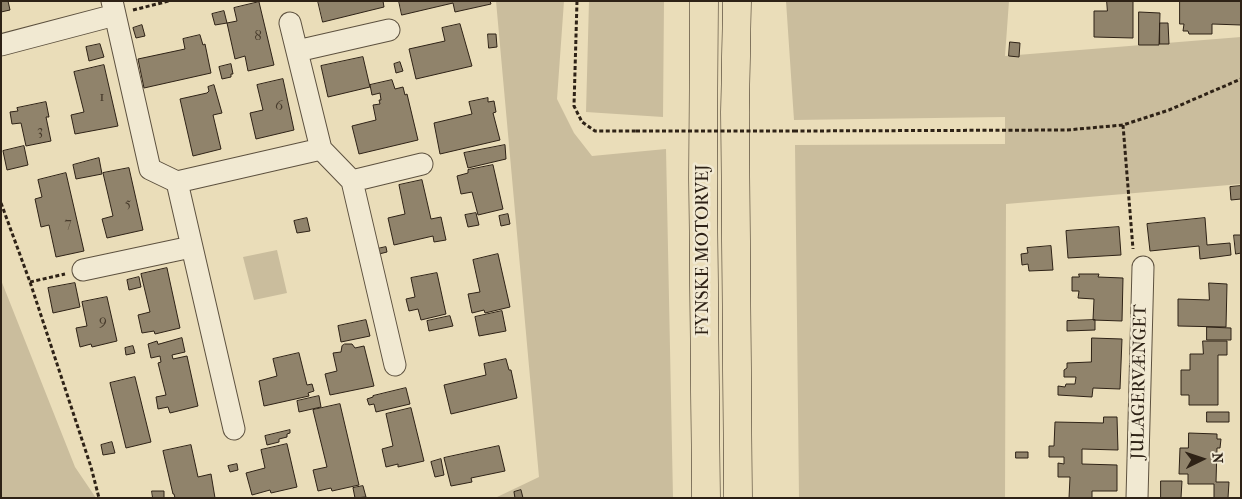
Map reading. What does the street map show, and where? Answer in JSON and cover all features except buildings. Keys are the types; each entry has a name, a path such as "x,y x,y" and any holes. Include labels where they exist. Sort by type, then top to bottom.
{"highway":[{"name":"FYNSKE MOTORVEJ","path":"704,1 703,178 706,498"},
{"name":"FYNSKE MOTORVEJ","path":"737,1 738,498"}],"street":[{"path":"1,45 114,8 150,169 177,182 321,149"},
{"path":"290,23 321,149 352,181 395,365"},
{"path":"298,51 389,30"},
{"path":"352,181 422,164"},
{"path":"177,182 234,429"},
{"path":"83,270 192,247"},
{"name":"JULAGERVÆNGET","path":"1137,498 1143,267"}],"path":[{"path":"114,8 169,1"},
{"path":"577,1 574,106 582,122 595,131 1067,130 1123,125 1170,110 1241,79"},
{"path":"1123,125 1133,254 1143,267"},
{"path":"1,204 30,282 91,467 99,498"},
{"path":"30,282 83,270"}],"shaded area":[{"path":"496,1 564,1 557,99 574,133 592,156 666,149 673,498 495,498 539,477"},
{"path":"589,1 664,1 663,117 586,112"},
{"path":"786,1 1009,1 1005,56 1241,37 1241,184 1006,204 1005,498 799,498 795,145 1005,144 1005,117 794,120"},
{"path":"277,250 287,293 254,300 243,257"},
{"path":"1,280 75,467 96,498 1,498"}]}
